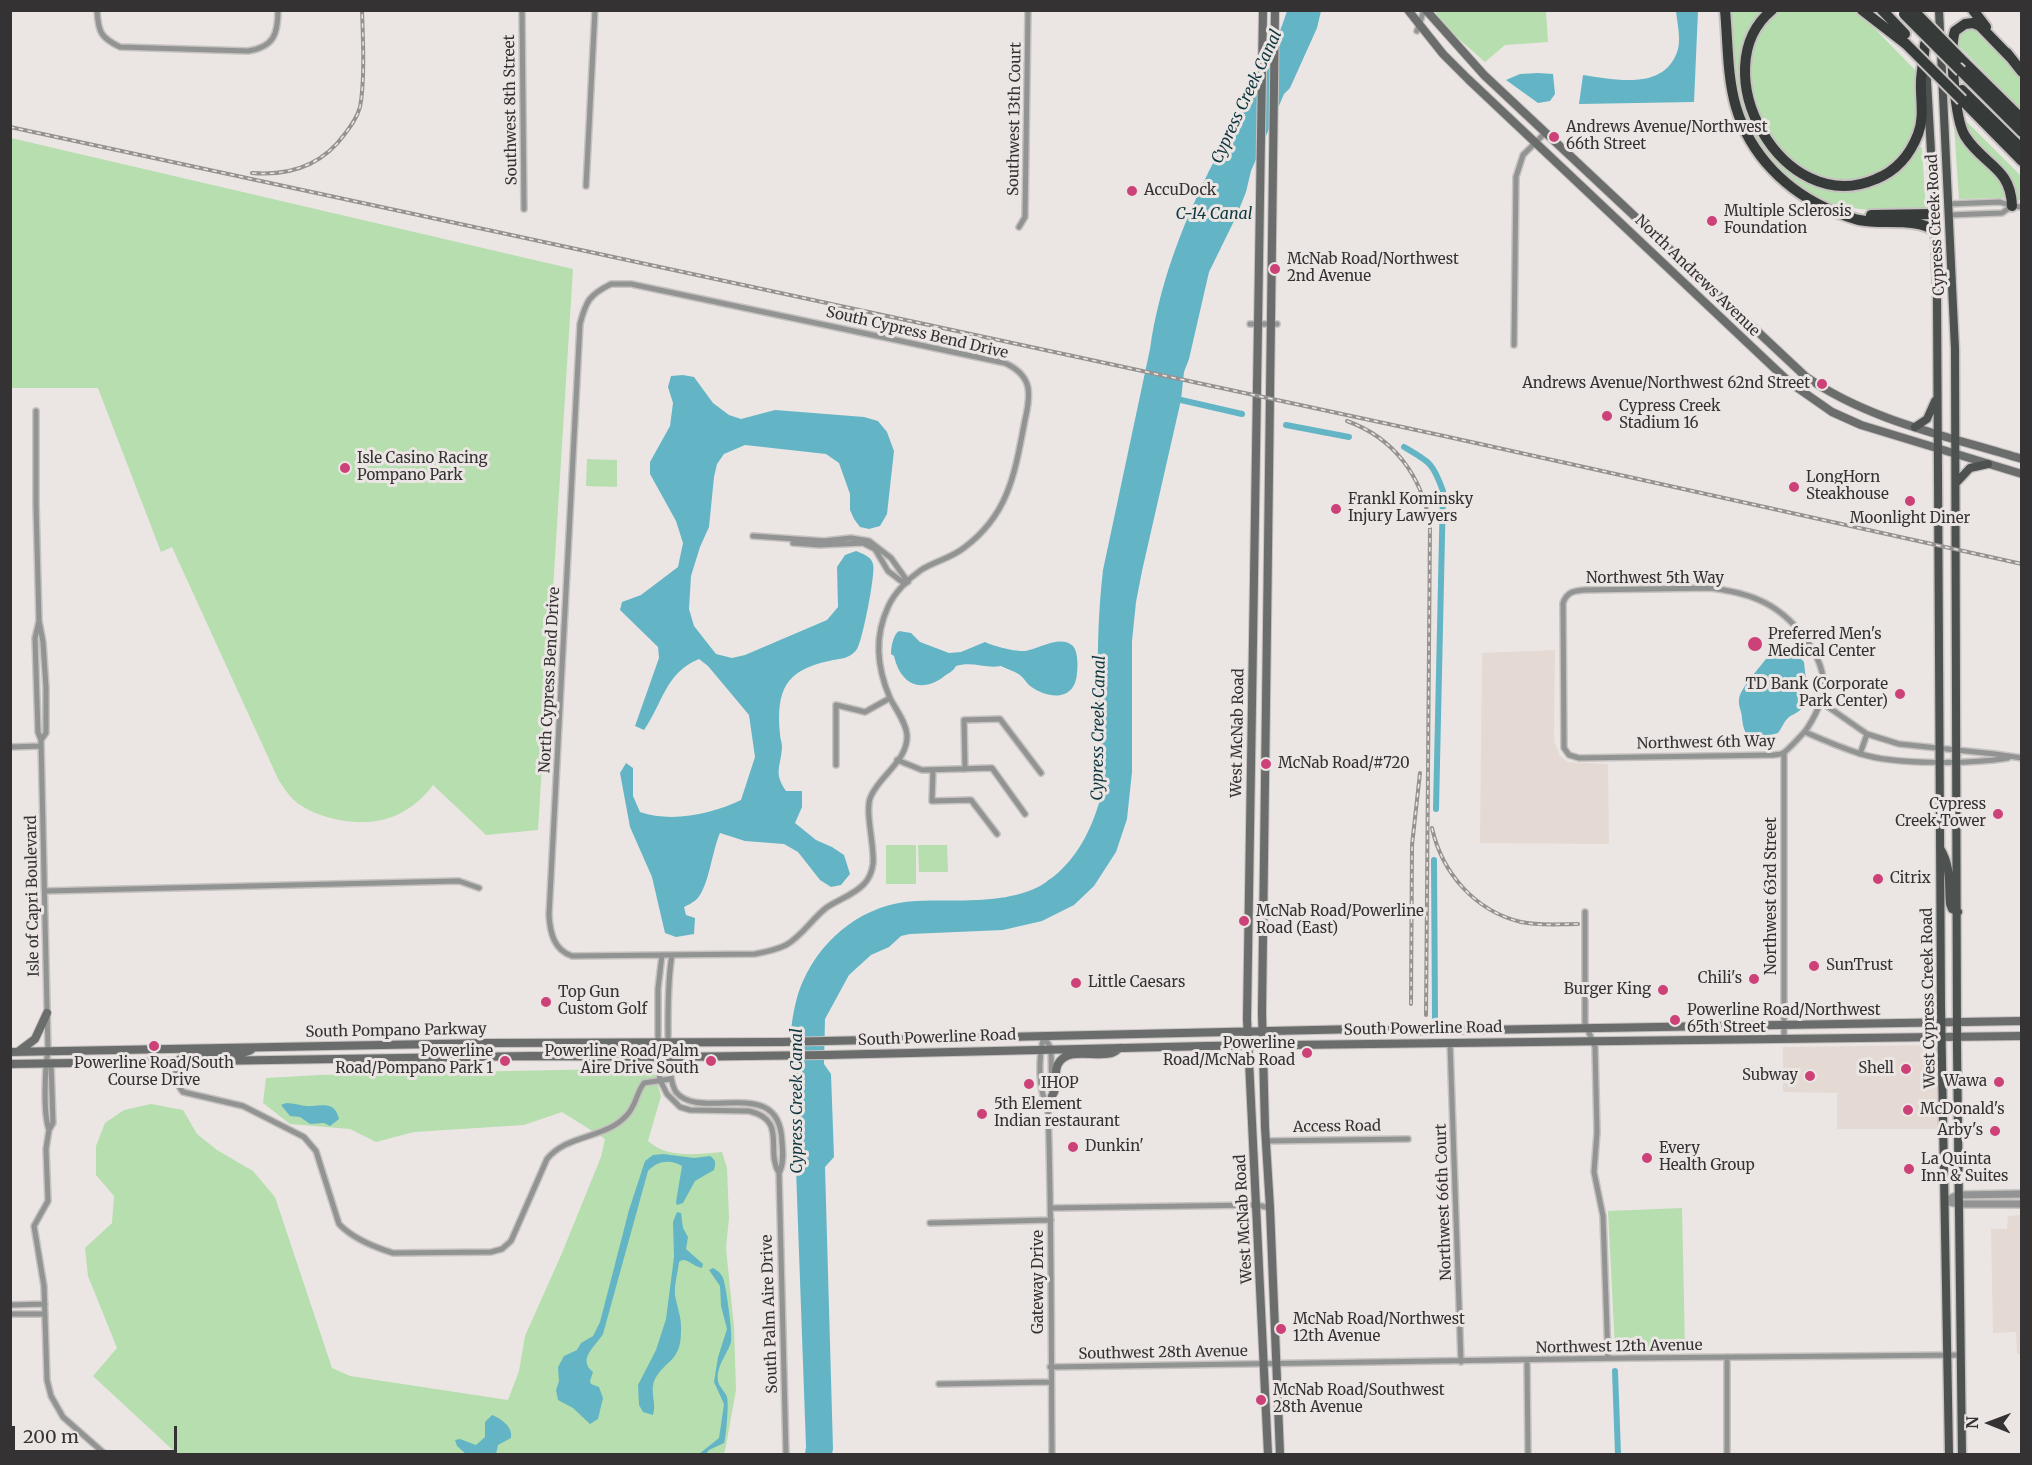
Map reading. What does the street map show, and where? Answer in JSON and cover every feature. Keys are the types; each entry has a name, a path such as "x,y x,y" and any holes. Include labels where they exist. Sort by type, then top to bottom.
{"highway":[{"path":"1725,10 1733,95 1746,134 1763,159 1784,181 1808,199 1851,218 1867,222 1922,224 1935,231"},
{"path":"1772,10 1754,30 1746,51 1745,72 1751,105 1761,128 1784,160 1801,175 1827,185 1851,186 1870,182 1889,172 1908,154 1918,135 1922,120 1921,82 1925,44"},
{"path":"1862,10 1905,39"},
{"path":"1872,10 2022,149"},
{"path":"1882,10 1905,39"},
{"path":"1973,10 2022,72"},
{"path":"1906,12 1960,58 2022,119"},
{"path":"1906,12 2022,132"},
{"path":"2010,57 1977,25 1965,24 1955,31 1953,48 1959,123 1968,140 2008,182 2017,207"},
{"path":"1962,95 2022,161"},
{"path":"1835,211 1875,216 1935,209"}],"main road":[{"name":"West McNab Road","path":"1263,10 1261,156 1254,324 1256,443 1248,1030 1268,1455"},
{"name":"West McNab Road","path":"1275,10 1273,324 1268,444 1263,1045 1280,1455"},
{"name":"North Andrews Avenue","path":"1408,10 1418,29 1468,79 1789,382 1814,401 1846,419 1876,431 2022,474"},
{"name":"North Andrews Avenue","path":"1425,10 1466,57 1805,376 1853,405 1915,427 2022,459"},
{"name":"Cypress Creek Road","path":"1924,10 1935,209 1938,433"},
{"name":"Cypress Creek Road","path":"1939,10 1955,327 1956,438"},
{"path":"1935,209 1949,204"},
{"path":"1935,209 1949,214"},
{"path":"1915,427 1927,419 1937,395"},
{"name":"West Cypress Creek Road","path":"1938,433 1942,1037 1949,1455"},
{"name":"West Cypress Creek Road","path":"1956,438 1958,1204 1962,1455"},
{"path":"1256,443 1268,444"},
{"path":"1956,484 1970,468 1988,464"},
{"path":"1940,848 1947,860 1950,904 1952,909 1958,912"},
{"path":"15,1052 35,1039 47,1013"},
{"name":"South Powerline Road","path":"781,1042 1248,1030 1416,1031 2022,1021"},
{"name":"South Powerline Road","path":"781,1055 1450,1042 2022,1036"},
{"name":"South Pompano Parkway","path":"15,1052 488,1043 781,1042"},
{"path":"176,1062 189,1054 242,1053 255,1047"},
{"path":"1052,1096 1056,1090 1056,1070 1062,1059 1072,1054 1112,1053 1122,1048"},
{"name":"South Pompano Parkway","path":"10,1064 781,1055"}],"street":[{"path":"97,10 98,25 102,36 120,47 248,51 264,47 275,35 278,26 278,10"},
{"name":"Southwest 8th Street","path":"522,10 524,209"},
{"path":"586,186 595,10"},
{"name":"Southwest 13th Court","path":"1019,227 1025,217 1028,10"},
{"path":"1418,29 1425,10"},
{"path":"1514,345 1515,177 1523,154 1545,133"},
{"path":"1949,204 2000,202 2017,207"},
{"path":"1949,214 2002,213 2017,207"},
{"name":"South Cypress Bend Drive","path":"585,305 594,293 611,284 631,284 1005,363 1016,368 1025,377 1029,390 1029,403 1014,472 1006,498 995,517 964,548 921,570 906,583 891,599 883,616 879,634 880,668 890,698 907,732 904,752 870,796 873,850 870,874 860,888 824,910 788,944 772,951 755,954 672,955"},
{"name":"North Cypress Bend Drive","path":"585,305 580,324 550,931 562,951 572,956 672,955"},
{"path":"1254,324 1273,324"},
{"name":"Isle of Capri Boulevard","path":"36,411 39,621 46,687 46,733 41,743"},
{"path":"752,538 824,542 851,538 869,540 891,558 906,583 888,571 875,549 863,543 818,545 752,538"},
{"name":"Northwest 5th Way","path":"1569,755 1564,748 1563,603 1566,596 1573,591 1710,588 1760,600 1792,622 1816,653 1823,671 1824,691 1821,702 1805,732"},
{"name":"Isle of Capri Boulevard","path":"39,621 35,646 38,732 41,743 48,1051 52,1123 46,1149 48,1201 34,1226 44,1286 47,1380 51,1396 63,1417 105,1455"},
{"path":"836,765 836,705 865,712 890,698"},
{"path":"1821,702 1867,734 1899,744 1995,754 2010,758"},
{"path":"965,769 964,720 1000,718 1041,773"},
{"path":"1805,732 1860,754 1889,759 1958,761 2022,758"},
{"name":"Northwest 6th Way","path":"1569,755 1579,758 1784,753 1805,732"},
{"path":"1860,754 1867,734"},
{"path":"10,747 41,743"},
{"name":"Northwest 63rd Street","path":"1784,753 1784,1038"},
{"path":"897,760 922,770 933,771 992,768 1025,814"},
{"path":"933,771 932,801 971,800 997,834"},
{"path":"45,891 459,881 479,888"},
{"path":"1585,912 1586,1023 1595,1047 1597,1130 1594,1172 1603,1216 1608,1358"},
{"path":"660,1080 658,989 662,955"},
{"path":"176,1062 176,1079 183,1092 243,1106 304,1137 316,1151 339,1224 347,1232 393,1253 491,1252 502,1249 511,1241 547,1159 554,1150 626,1118 644,1083 670,1079 669,989 672,955"},
{"name":"Gateway Drive","path":"1044,1036 1041,1049 1042,1097 1048,1109"},
{"name":"Gateway Drive","path":"1044,1036 1051,1049 1052,1096 1048,1109 1053,1455"},
{"name":"Northwest 66th Court","path":"1450,1042 1461,1362"},
{"path":"488,1043 488,1057"},
{"name":"South Palm Aire Drive","path":"670,1079 682,1098 691,1102 752,1103 762,1106 774,1115 780,1125 782,1167 779,1173 786,1455"},
{"name":"South Palm Aire Drive","path":"660,1080 667,1094 680,1107 690,1110 749,1111 765,1118 770,1123 773,1134 775,1166 779,1173"},
{"name":"Access Road","path":"1266,1141 1408,1139"},
{"path":"1945,1201 1958,1195 2022,1194"},
{"path":"1945,1201 1958,1204 2022,1204"},
{"path":"1051,1208 1257,1205 1270,1208"},
{"path":"930,1223 1051,1220"},
{"path":"10,1305 45,1304"},
{"path":"10,1314 45,1314"},
{"name":"Northwest 12th Avenue","path":"1277,1365 1608,1358 1961,1355"},
{"path":"1727,1357 1727,1455"},
{"path":"1527,1361 1528,1455"},
{"name":"Southwest 28th Avenue","path":"1050,1367 1277,1365"},
{"path":"939,1384 1051,1382"}],"shaded area":[{"path":"1555,650 1554,741 1560,756 1568,762 1608,764 1609,844 1480,843 1482,653"},
{"path":"1937,1045 1938,1129 1837,1129 1837,1093 1783,1092 1783,1047"},
{"path":"2021,1215 2022,1354 2017,1354 2016,1332 1993,1333 1991,1229 2007,1229 2008,1216"}],"green space":[{"path":"1435,11 1546,11 1548,42 1505,45 1485,62 1444,26"},
{"path":"1729,11 1767,11 1748,34 1746,98 1789,169 1808,181 1820,185 1855,190 1882,178 1917,144 1922,148 1926,210 1882,211 1842,206 1805,191 1788,179 1771,162 1752,134 1739,102 1734,77"},
{"path":"1778,11 1853,11 1874,28 1917,72 1918,111 1912,141 1889,168 1851,183 1799,170 1766,132 1752,94 1749,52 1764,23"},
{"path":"1966,27 1980,30 2021,79 2021,109 1957,44 1958,33"},
{"path":"1961,116 2021,176 2021,200 2016,200 2011,179 1969,136"},
{"path":"1954,125 2004,182 2007,198 1959,199"},
{"name":"Isle Casino Racing Pompano Park","path":"11,138 573,269 538,830 486,835 433,785 411,807 386,819 372,822 343,821 323,816 301,806 288,793 279,781 172,547 161,552 98,388 11,388"},
{"path":"587,459 617,460 617,487 586,486"},
{"path":"886,845 916,845 916,884 886,884"},
{"path":"918,845 947,845 948,872 919,872"},
{"path":"653,1068 661,1096 648,1141 664,1151 673,1153 722,1152 727,1168 729,1218 726,1248 734,1327 736,1390 723,1454 177,1454 93,1376 117,1348 88,1276 85,1248 112,1223 114,1196 96,1175 96,1146 105,1123 124,1110 151,1104 183,1110 197,1134 217,1150 253,1171 275,1197 332,1368 350,1376 508,1400 519,1371 525,1336 601,1157 605,1139 562,1112 524,1125 414,1132 376,1142 350,1129 290,1124 263,1103 266,1078"},
{"path":"1682,1208 1685,1350 1615,1349 1608,1211"}],"water":[{"name":"C-14 Canal","path":"1287,11 1321,11 1317,28 1290,88 1284,94 1251,171 1236,217 1209,272 1184,372 1181,400 1136,602 1132,641 1132,772 1127,819 1116,852 1094,886 1074,905 1042,921 1003,930 901,936 889,947 871,955 849,975 825,1019 824,1064 831,1074 834,1157 825,1167 833,1449 832,1454 805,1454 791,1030 798,993 822,950 834,936 864,915 898,903 994,899 1024,893 1042,885 1062,869 1070,861 1088,832 1100,800 1098,656 1103,570 1159,303 1172,258 1189,214 1209,171 1262,73"},
{"path":"1676,11 1698,11 1694,102 1579,104 1583,75 1638,80 1663,71 1672,62 1679,45"},
{"path":"1520,74 1553,74 1555,94 1550,101 1538,103 1506,80"},
{"path":"671,376 694,377 713,403 729,415 741,419 775,410 864,417 878,421 887,432 894,451 887,514 880,526 869,529 860,527 854,519 850,510 850,494 839,463 826,454 745,445 724,454 717,464 709,527 691,576 689,609 694,626 716,654 732,658 745,655 827,620 838,607 837,567 845,555 856,551 869,557 873,564 868,608 857,649 848,657 814,665 793,677 782,694 779,719 782,747 780,779 786,791 802,791 802,807 795,823 816,840 844,855 850,874 841,885 831,887 820,880 798,852 784,844 745,841 720,833 705,886 696,900 684,907 686,915 695,918 694,934 676,937 665,933 652,877 630,827 620,773 626,763 633,768 633,796 640,812 678,817 705,813 741,800 755,757 749,715 708,666 699,659 679,672 672,680 644,730 635,726 659,658 658,647 620,610 622,602 641,595 678,567 683,543 676,521 650,474 650,462 670,426 673,403 668,387"},
{"path":"899,631 911,633 920,642 949,653 961,652 985,642 1025,651 1062,641 1073,646 1077,655 1075,682 1066,693 1045,694 1029,685 1019,674 1001,666 968,664 956,666 933,683 918,685 911,683 905,679 891,654 894,638"},
{"path":"1779,645 1793,650 1804,662 1806,696 1804,705 1787,719 1778,733 1750,739 1743,726 1739,699 1749,680 1775,646"},
{"path":"286,1103 329,1106 335,1110 339,1119 330,1126 324,1123 310,1124 300,1117 290,1116 281,1105"},
{"path":"653,1155 694,1158 710,1156 715,1162 714,1170 695,1181 683,1203 677,1205 682,1166 673,1162 664,1162 648,1171 603,1334 587,1358 593,1372 591,1384 599,1387 603,1398 598,1419 590,1424 573,1408 558,1400 556,1390 559,1381 558,1367 564,1356 577,1350 581,1343 593,1336 600,1322 629,1210 645,1161"},
{"path":"677,1212 681,1213 683,1228 688,1237 686,1249 703,1264 702,1268 685,1260 679,1262 675,1295 681,1322 680,1341 676,1355 659,1372 653,1384 653,1415 643,1412 639,1405 638,1385 656,1350 666,1319 674,1257 673,1222"},
{"path":"713,1268 723,1278 731,1330 731,1342 720,1365 718,1376 719,1383 727,1397 726,1435 724,1443 709,1450 706,1454 699,1454 719,1438 724,1404 714,1382 718,1357 727,1329 721,1306 720,1286 709,1270"},
{"path":"492,1415 506,1424 511,1438 498,1445 496,1454 466,1454 457,1446 455,1440 460,1439 476,1445 485,1437 485,1422"}],"waterway":[{"path":"1181,400 1242,414"},
{"path":"1286,425 1349,437"},
{"path":"1404,447 1430,464 1443,491 1436,809"},
{"path":"1434,860 1435,1017"},
{"path":"1615,1371 1618,1454"}],"railway":[{"path":"252,173 279,173 315,161 326,154 351,125 359,111 362,97 362,10"},
{"path":"10,127 1444,436 2022,564"},
{"path":"1347,421 1379,438 1403,461 1420,490 1430,525 1426,1015"},
{"path":"1411,1004 1412,845 1420,773"},
{"path":"1432,828 1437,845 1452,875 1463,888 1489,909 1521,922 1578,924"}],"place":[{"name":"Andrews Avenue/Northwest 66th Street","path":"1554,137"},
{"name":"AccuDock","path":"1132,191"},
{"name":"Multiple Sclerosis Foundation","path":"1712,221"},
{"name":"McNab Road/Northwest 2nd Avenue","path":"1275,269"},
{"name":"Andrews Avenue/Northwest 62nd Street","path":"1822,384"},
{"name":"Cypress Creek Stadium 16","path":"1607,416"},
{"name":"Isle Casino Racing Pompano Park","path":"345,468"},
{"name":"LongHorn Steakhouse","path":"1794,487"},
{"name":"Moonlight Diner","path":"1910,501"},
{"name":"Frankl Kominsky Injury Lawyers","path":"1336,509"},
{"name":"Preferred Men's Medical Center","path":"1755,644"},
{"name":"TD Bank (Corporate Park Center)","path":"1900,694"},
{"name":"McNab Road/#720","path":"1266,764"},
{"name":"Cypress Creek Tower","path":"1998,814"},
{"name":"Citrix","path":"1878,879"},
{"name":"McNab Road/Powerline Road (East)","path":"1244,921"},
{"name":"SunTrust","path":"1814,966"},
{"name":"Chili's","path":"1754,979"},
{"name":"Little Caesars","path":"1076,983"},
{"name":"Burger King","path":"1663,990"},
{"name":"Top Gun Custom Golf","path":"546,1002"},
{"name":"Powerline Road/Northwest 65th Street","path":"1675,1020"},
{"name":"Powerline Road/South Course Drive","path":"154,1046"},
{"name":"Powerline Road/McNab Road","path":"1307,1053"},
{"name":"Powerline Road/Pompano Park 1","path":"505,1061"},
{"name":"Powerline Road/Palm Aire Drive South","path":"711,1061"},
{"name":"Shell","path":"1906,1069"},
{"name":"Subway","path":"1810,1076"},
{"name":"Wawa","path":"1999,1082"},
{"name":"IHOP","path":"1029,1084"},
{"name":"McDonald's","path":"1908,1110"},
{"name":"5th Element Indian restaurant","path":"982,1114"},
{"name":"Arby's","path":"1995,1131"},
{"name":"Dunkin'","path":"1073,1147"},
{"name":"Every Health Group","path":"1647,1158"},
{"name":"La Quinta Inn & Suites","path":"1909,1169"},
{"name":"McNab Road/Northwest 12th Avenue","path":"1281,1329"},
{"name":"McNab Road/Southwest 28th Avenue","path":"1261,1400"}],"water label":[{"name":"Cypress Creek Canal","path":"1247,97"},
{"name":"Cypress Creek Canal","path":"1099,728"},
{"name":"Cypress Creek Canal","path":"797,1101"}]}
